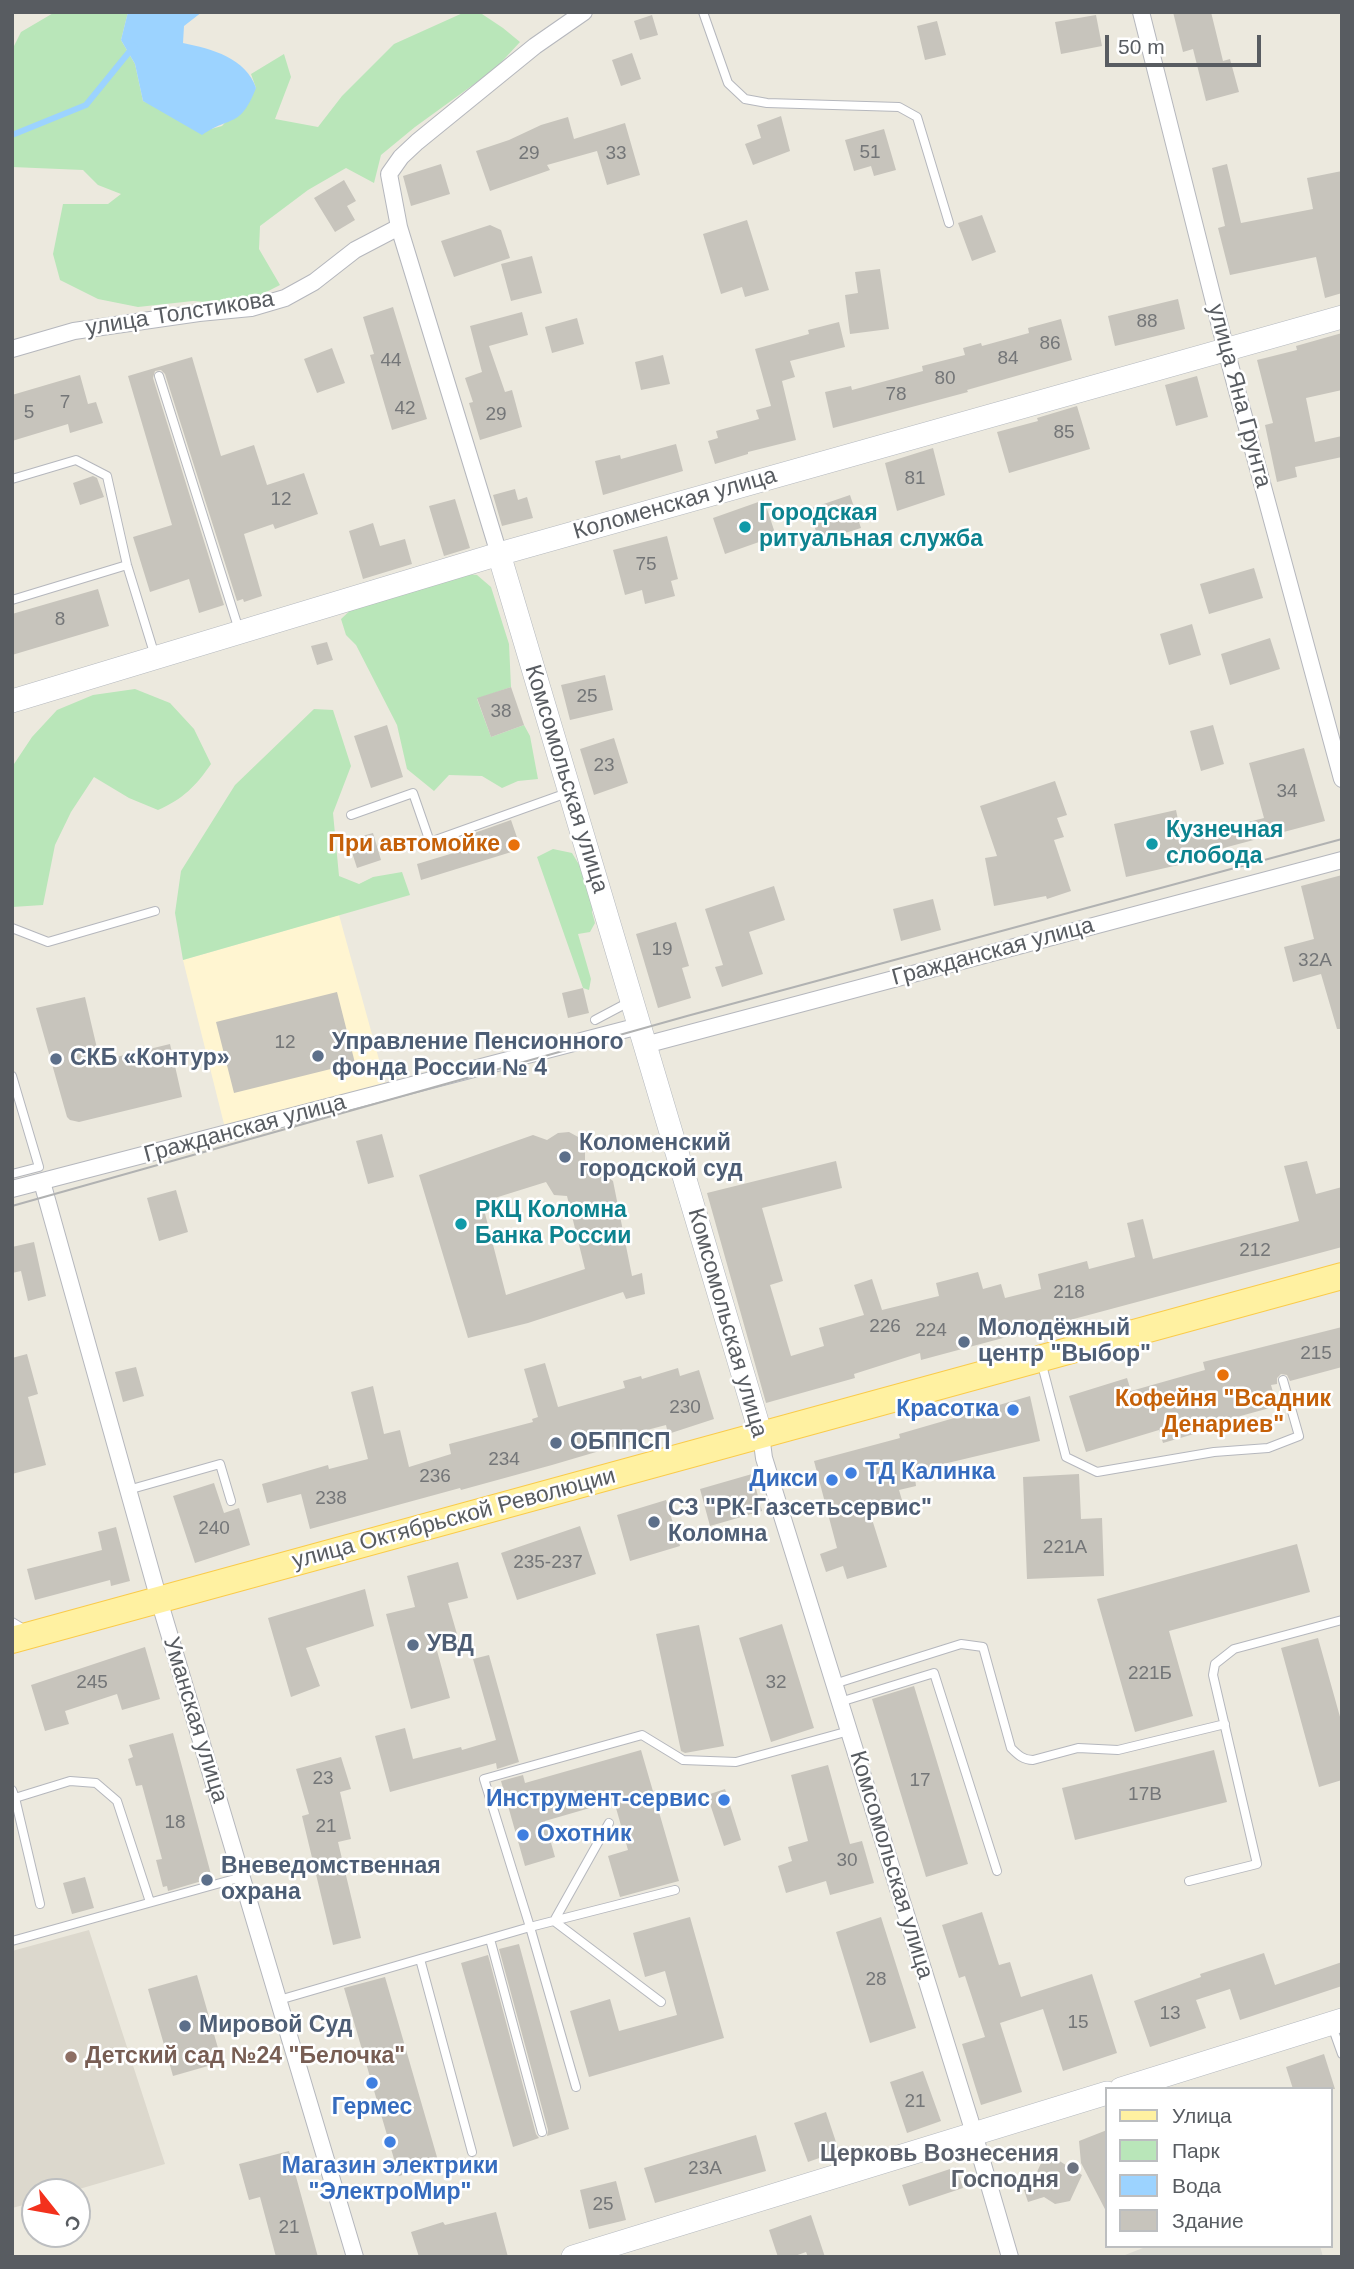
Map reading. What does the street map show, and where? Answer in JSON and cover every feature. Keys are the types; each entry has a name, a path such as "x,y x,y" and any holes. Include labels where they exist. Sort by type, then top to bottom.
{"main road":[{"name":"улица Октябрьской Революции","path":"19,1632 159,1600 1342,1276"}],"street":[{"path":"399,227 389,174 401,157 535,46 584,12"},
{"name":"улица Яна Грунта","path":"1141,12 1226,350 1342,779"},
{"name":"улица Толстикова","path":"12,349 74,331 251,308 285,298 314,282 355,250 399,227"},
{"name":"Комсомольская улица","path":"399,227 761,1435 764,1458 1010,2257"},
{"name":"Коломенская улица","path":"12,701 499,554 1342,317"},
{"name":"Гражданская улица","path":"12,1189 1342,860"},
{"name":"Уманская улица","path":"42,1182 159,1600 355,2257"},
{"path":"1127,2087 1336,2021"},
{"path":"573,2257 1106,2093"}],"lane":[{"path":"703,12 728,83 745,99 767,103 899,107 917,117 949,223"},
{"path":"159,376 240,633"},
{"path":"12,479 76,460 107,476 127,565 155,659"},
{"path":"12,600 127,565"},
{"path":"351,815 413,793 430,842 570,792"},
{"path":"12,928 48,942 155,911"},
{"path":"595,1020 632,1001"},
{"path":"12,1076 39,1167 12,1174"},
{"path":"1041,1359 1066,1457 1097,1472 1214,1452 1268,1448 1299,1436 1283,1380"},
{"path":"128,1490 220,1464 230,1501"},
{"path":"1189,1881 1257,1864 1213,1675 1215,1664 1234,1648 1342,1620"},
{"path":"834,1684 961,1644 983,1647 1011,1748 1018,1756 1027,1760 1078,1748 1118,1750 1224,1724"},
{"path":"840,1702 934,1673 997,1871"},
{"path":"576,2087 484,1779 642,1735 683,1760 736,1762 849,1731"},
{"path":"40,1904 14,1794 69,1781 96,1783 117,1801 150,1902"},
{"path":"554,1921 609,1823"},
{"path":"12,1941 242,1877"},
{"path":"279,2000 530,1927 675,1889"},
{"path":"554,1921 662,2003"},
{"path":"489,1939 542,2132"},
{"path":"420,1959 472,2152"},
{"path":"1336,2021 1342,2054"}],"shaded area":[{"path":"339,915 386,1085 225,1128 183,960"},
{"name":"Детский сад №24 \"Белочка\"","path":"89,1930 165,2164 91,2186 91,2178 21,2178 21,2206 12,2208 12,1951"},
{"path":"1143,2248 1321,2248 1323,2257 1120,2257"}],"green space":[{"path":"55,12 128,12 121,40 135,64 143,101 211,129 222,126 256,88 251,74 284,54 291,77 275,119 318,127 342,96 394,44 465,12 479,12 520,42 495,69 381,155 374,183 346,168 308,190 260,226 259,249 280,285 241,305 193,301 138,307 98,299 60,280 53,254 63,204 108,204 121,194 98,185 83,170 12,167 12,50 21,32"},
{"path":"460,573 477,575 491,587 509,644 511,687 477,699 491,737 524,725 530,736 538,779 518,781 502,788 482,776 449,775 434,791 407,769 397,725 356,645 346,635 341,619 355,606"},
{"path":"135,689 170,703 194,729 211,764 188,791 158,810 129,798 94,777 71,812 55,845 43,905 12,907 12,767 32,737 57,710 93,695"},
{"path":"314,709 333,710 351,766 333,813 339,876 359,884 373,877 402,872 410,895 183,960 175,913 181,871 235,785"},
{"path":"553,849 572,853 592,886 592,912 595,923 590,932 578,934 591,979 589,990 583,988 537,857"}],"water":[{"path":"128,12 202,12 184,26 183,43 227,56 244,69 256,88 240,116 202,135 143,101 135,64 121,40"}],"building":[{"path":"1173,12 1211,12 1223,61 1230,59 1239,92 1206,101 1193,49 1183,52"},
{"path":"652,15 658,35 640,40 634,21"},
{"path":"1096,15 1102,46 1061,54 1055,22"},
{"path":"937,21 946,55 925,60 917,26"},
{"path":"632,53 641,79 621,86 612,60"},
{"path":"781,116 790,151 753,165 745,144 761,138 757,125"},
{"path":"568,117 574,139 625,123 640,175 607,185 597,151 547,165 550,170 490,191 476,151"},
{"path":"884,129 896,170 874,176 871,166 854,171 845,140"},
{"path":"441,164 450,194 411,206 403,176"},
{"path":"1227,164 1241,223 1313,209 1307,178 1342,171 1342,293 1325,298 1316,257 1230,275 1218,228 1225,226 1212,168"},
{"path":"344,180 356,201 347,206 355,220 335,232 314,198"},
{"path":"982,215 996,252 972,261 958,223"},
{"path":"747,220 769,290 745,297 742,287 721,294 703,234"},
{"path":"490,225 501,230 510,258 454,277 441,241"},
{"path":"532,256 542,293 511,301 501,264"},
{"path":"880,269 889,329 850,334 845,295 858,293 855,272"},
{"path":"1178,299 1185,329 1115,346 1108,316"},
{"path":"393,307 427,419 392,430 370,355 374,354 363,317"},
{"path":"522,312 528,335 489,346 505,392 512,390 522,427 480,440 469,403 473,402 465,378 482,372 470,326"},
{"path":"577,318 584,344 552,353 545,327"},
{"path":"1061,319 1072,360 967,390 968,392 833,428 825,392 851,386 852,390 923,371 922,366 965,355 963,348 981,343 982,346 1029,333 1028,328"},
{"path":"839,322 845,347 790,361 795,377 782,381 796,440 748,452 715,464 708,441 718,438 716,431 759,419 756,410 771,406 755,349 809,334 808,330"},
{"path":"1342,333 1342,390 1306,398 1315,442 1342,436 1342,457 1295,467 1297,477 1277,482 1265,425 1273,423 1257,360 1297,350 1296,346"},
{"path":"332,348 345,383 317,393 304,359"},
{"path":"663,355 670,384 641,390 635,362"},
{"path":"192,357 221,456 254,445 267,485 304,473 318,514 275,529 273,524 244,534 262,596 244,602 243,599 237,601 165,374 161,370 155,371 153,378 224,605 199,613 189,579 150,592 133,537 172,525 128,376"},
{"path":"80,375 88,404 96,402 103,423 70,433 68,424 12,441 12,395"},
{"path":"1197,376 1208,417 1176,426 1165,385"},
{"path":"1077,406 1090,449 1009,473 997,432 1038,421 1037,418"},
{"path":"676,444 683,471 603,495 595,461 620,455 621,459"},
{"path":"933,448 945,495 897,511 885,463"},
{"path":"93,476 97,478 104,497 80,505 73,483"},
{"path":"515,489 518,500 527,497 533,518 502,526 493,495"},
{"path":"850,495 861,528 819,541 809,509"},
{"path":"455,499 470,548 444,556 429,506"},
{"name":"Городская ритуальная служба","path":"764,500 776,536 725,554 713,518"},
{"path":"373,523 380,546 405,539 412,564 363,579 349,531"},
{"path":"667,536 678,579 671,581 675,596 645,604 642,590 625,595 613,550"},
{"path":"1254,568 1263,598 1209,614 1200,584"},
{"path":"98,589 109,626 12,655 12,614"},
{"path":"1192,624 1201,655 1169,665 1160,634"},
{"path":"1270,638 1280,669 1230,685 1221,654"},
{"path":"327,642 333,660 317,665 311,646"},
{"path":"605,675 613,710 570,720 561,685"},
{"path":"511,687 524,725 491,737 477,698"},
{"path":"387,725 403,777 371,788 354,736"},
{"path":"1213,725 1224,764 1201,771 1190,731"},
{"path":"614,738 628,783 594,795 580,749"},
{"path":"1304,748 1325,821 1186,858 1187,863 1126,877 1114,824 1176,810 1182,839 1264,818 1249,763"},
{"path":"1055,781 1067,815 1057,818 1064,837 1054,840 1071,891 1047,899 1046,896 994,906 985,858 997,856 980,806"},
{"path":"511,820 521,849 421,880 417,864 470,848 466,836"},
{"path":"373,833 381,860 357,868 348,840"},
{"path":"1342,875 1342,1029 1337,1029 1321,974 1293,982 1284,947 1314,939 1301,886"},
{"path":"774,886 785,920 749,932 763,974 722,987 715,967 723,965 705,909"},
{"path":"933,899 941,930 901,941 893,909"},
{"path":"676,922 689,966 682,968 691,998 658,1008 636,934"},
{"path":"583,988 589,1013 568,1018 562,993"},
{"path":"337,992 355,1063 234,1093 216,1022"},
{"path":"85,997 100,1061 170,1044 182,1097 79,1122 67,1117 36,1008"},
{"name":"РКЦ Коломна Банка России","path":"569,1132 580,1138 585,1147 585,1160 613,1181 632,1276 642,1273 645,1294 626,1299 623,1292 528,1323 468,1338 419,1175 533,1135 547,1140 558,1133","holes":["546,1182 554,1195 567,1196 585,1269 506,1295 482,1202"]},
{"path":"382,1134 394,1177 368,1184 356,1141"},
{"path":"836,1161 842,1188 762,1208 783,1281 770,1285 791,1356 824,1346 819,1328 864,1315 854,1285 872,1279 882,1310 939,1296 936,1283 978,1272 983,1289 1001,1284 1005,1298 1041,1289 1038,1274 1087,1261 1089,1269 1135,1257 1127,1223 1143,1219 1153,1259 1299,1221 1284,1166 1307,1161 1316,1194 1342,1187 1342,1247 921,1360 920,1353 854,1374 855,1378 766,1403 707,1193"},
{"path":"176,1190 188,1232 159,1241 147,1198"},
{"path":"34,1242 46,1296 28,1301 21,1271 12,1273 12,1247"},
{"path":"1342,1327 1342,1367 1290,1381 1287,1375 1281,1374 1277,1378 1277,1384 1271,1385 1277,1406 1193,1429 1194,1434 1163,1443 1159,1430 1086,1452 1069,1396 1127,1378 1131,1391 1205,1370 1203,1362"},
{"path":"27,1354 38,1394 28,1397 46,1465 12,1474 12,1358"},
{"path":"545,1363 558,1407 625,1388 623,1381 641,1376 642,1379 678,1368 680,1376 699,1370 714,1419 668,1434 666,1425 628,1435 630,1442 310,1529 301,1494 267,1503 262,1484 328,1465 329,1469 368,1459 351,1392 373,1386 384,1434 400,1430 409,1467 451,1454 449,1444 533,1422 532,1419 538,1417 524,1369"},
{"path":"136,1367 144,1396 123,1402 115,1372"},
{"path":"1030,1396 1040,1441 914,1471 916,1486 899,1490 904,1507 871,1516 887,1567 847,1579 843,1566 826,1572 820,1554 837,1548 814,1461 900,1438 899,1434"},
{"path":"752,1474 762,1511 710,1526 700,1489"},
{"path":"1079,1474 1081,1519 1102,1518 1104,1576 1027,1579 1023,1477"},
{"path":"214,1483 224,1513 239,1508 250,1545 195,1563 173,1496"},
{"path":"666,1500 680,1546 630,1561 617,1515"},
{"path":"580,1526 596,1574 517,1600 501,1553"},
{"path":"116,1527 130,1581 111,1586 110,1580 35,1600 27,1569 102,1550 98,1532"},
{"path":"1297,1544 1310,1592 1169,1631 1193,1716 1135,1732 1097,1599"},
{"path":"458,1562 468,1598 448,1603 459,1641 436,1647 450,1698 411,1709 386,1614 415,1607 407,1576"},
{"path":"365,1589 374,1626 306,1648 320,1686 291,1697 268,1618"},
{"path":"782,1624 814,1728 771,1742 739,1638"},
{"path":"699,1625 724,1746 685,1753 681,1751 656,1634"},
{"path":"1318,1638 1342,1724 1342,1780 1319,1787 1281,1648"},
{"path":"145,1647 160,1699 122,1710 117,1694 65,1711 69,1724 45,1731 31,1685"},
{"path":"489,1655 519,1762 497,1769 496,1763 390,1792 375,1736 405,1728 413,1759 461,1747 462,1750 496,1740 473,1659"},
{"path":"914,1686 968,1864 926,1877 872,1699"},
{"path":"173,1733 212,1878 168,1891 167,1886 163,1887 156,1860 162,1859 142,1785 136,1786 128,1759 133,1757 129,1745"},
{"path":"641,1750 679,1881 620,1897 608,1856 628,1850 614,1801 545,1821 555,1857 525,1866 501,1781 523,1775 525,1783"},
{"path":"1214,1750 1227,1802 1075,1840 1062,1788"},
{"path":"341,1757 351,1789 340,1792 351,1839 338,1842 361,1938 333,1945 302,1816 309,1814 296,1769"},
{"path":"828,1765 850,1844 862,1841 874,1883 830,1895 826,1881 786,1893 778,1866 792,1861 788,1847 808,1841 791,1775"},
{"path":"725,1789 741,1840 724,1846 707,1795"},
{"path":"85,1877 94,1908 72,1914 63,1883"},
{"path":"982,1912 999,1965 1010,1962 1021,1997 1092,1974 1117,2053 1063,2071 1043,2009 1000,2023 1022,2092 981,2105 962,2044 985,2037 965,1976 959,1978 942,1925"},
{"path":"690,1917 724,2038 589,2077 570,2011 610,1999 619,2031 677,2015 665,1971 645,1977 633,1933"},
{"path":"881,1917 916,2028 870,2043 836,1932"},
{"path":"519,1944 569,2129 547,2136 548,2130 499,1949"},
{"path":"1264,1953 1275,1985 1342,1962 1342,1986 1240,2020 1230,1989 1196,2000 1206,2028 1150,2047 1134,2001 1201,1977 1200,1974"},
{"path":"488,1955 539,2138 513,2147 461,1963"},
{"name":"Мировой Суд","path":"197,1975 222,2062 173,2076 148,1989"},
{"path":"385,1977 439,2164 399,2176 344,1988"},
{"path":"1324,2054 1335,2089 1292,2087 1286,2067"},
{"path":"923,2071 941,2121 907,2133 890,2082"},
{"path":"826,2112 839,2151 808,2162 794,2123"},
{"path":"1106,2130 1106,2211 1081,2163 1079,2141"},
{"path":"756,2135 766,2171 655,2203 644,2168"},
{"path":"289,2151 318,2257 276,2257 260,2197 249,2200 239,2164"},
{"path":"1053,2157 1082,2175 1070,2201 1055,2204 1044,2197 1028,2202 1020,2178 1037,2172 1042,2161"},
{"path":"956,2167 963,2188 909,2206 902,2185"},
{"path":"616,2181 626,2220 589,2229 580,2190"},
{"path":"496,2212 508,2257 419,2257 411,2232 443,2222 445,2225"},
{"path":"811,2215 825,2257 808,2257 806,2252 792,2257 778,2257 769,2230"}],"waterway":[{"path":"12,135 86,105 134,46"}],"tram line":[{"path":"12,1206 687,1016 1342,839"}],"place":[{"name":"Городская ритуальная служба","path":"745,527"},
{"name":"Кузнечная слобода","path":"1152,844"},
{"name":"При автомойке","path":"514,845"},
{"name":"Управление Пенсионного фонда России № 4","path":"318,1056"},
{"name":"СКБ «Контур»","path":"56,1059"},
{"name":"Коломенский городской суд","path":"565,1157"},
{"name":"РКЦ Коломна Банка России","path":"461,1224"},
{"name":"Молодёжный центр \"Выбор\"","path":"964,1342"},
{"name":"Кофейня \"Всадник Денариев\"","path":"1223,1375"},
{"name":"Красотка","path":"1013,1410"},
{"name":"ОБППСП","path":"556,1443"},
{"name":"ТД Калинка","path":"851,1473"},
{"name":"Дикси","path":"832,1480"},
{"name":"СЗ \"РК-Газсетьсервис\" Коломна","path":"654,1522"},
{"name":"УВД","path":"413,1645"},
{"name":"Инструмент-сервис","path":"724,1800"},
{"name":"Охотник","path":"523,1835"},
{"name":"Вневедомственная охрана","path":"207,1880"},
{"name":"Мировой Суд","path":"185,2026"},
{"name":"Детский сад №24 \"Белочка\"","path":"71,2057"},
{"name":"Гермес","path":"372,2083"},
{"name":"Магазин электрики \"ЭлектроМир\"","path":"390,2142"},
{"name":"Церковь Вознесения Господня","path":"1073,2168"}]}
